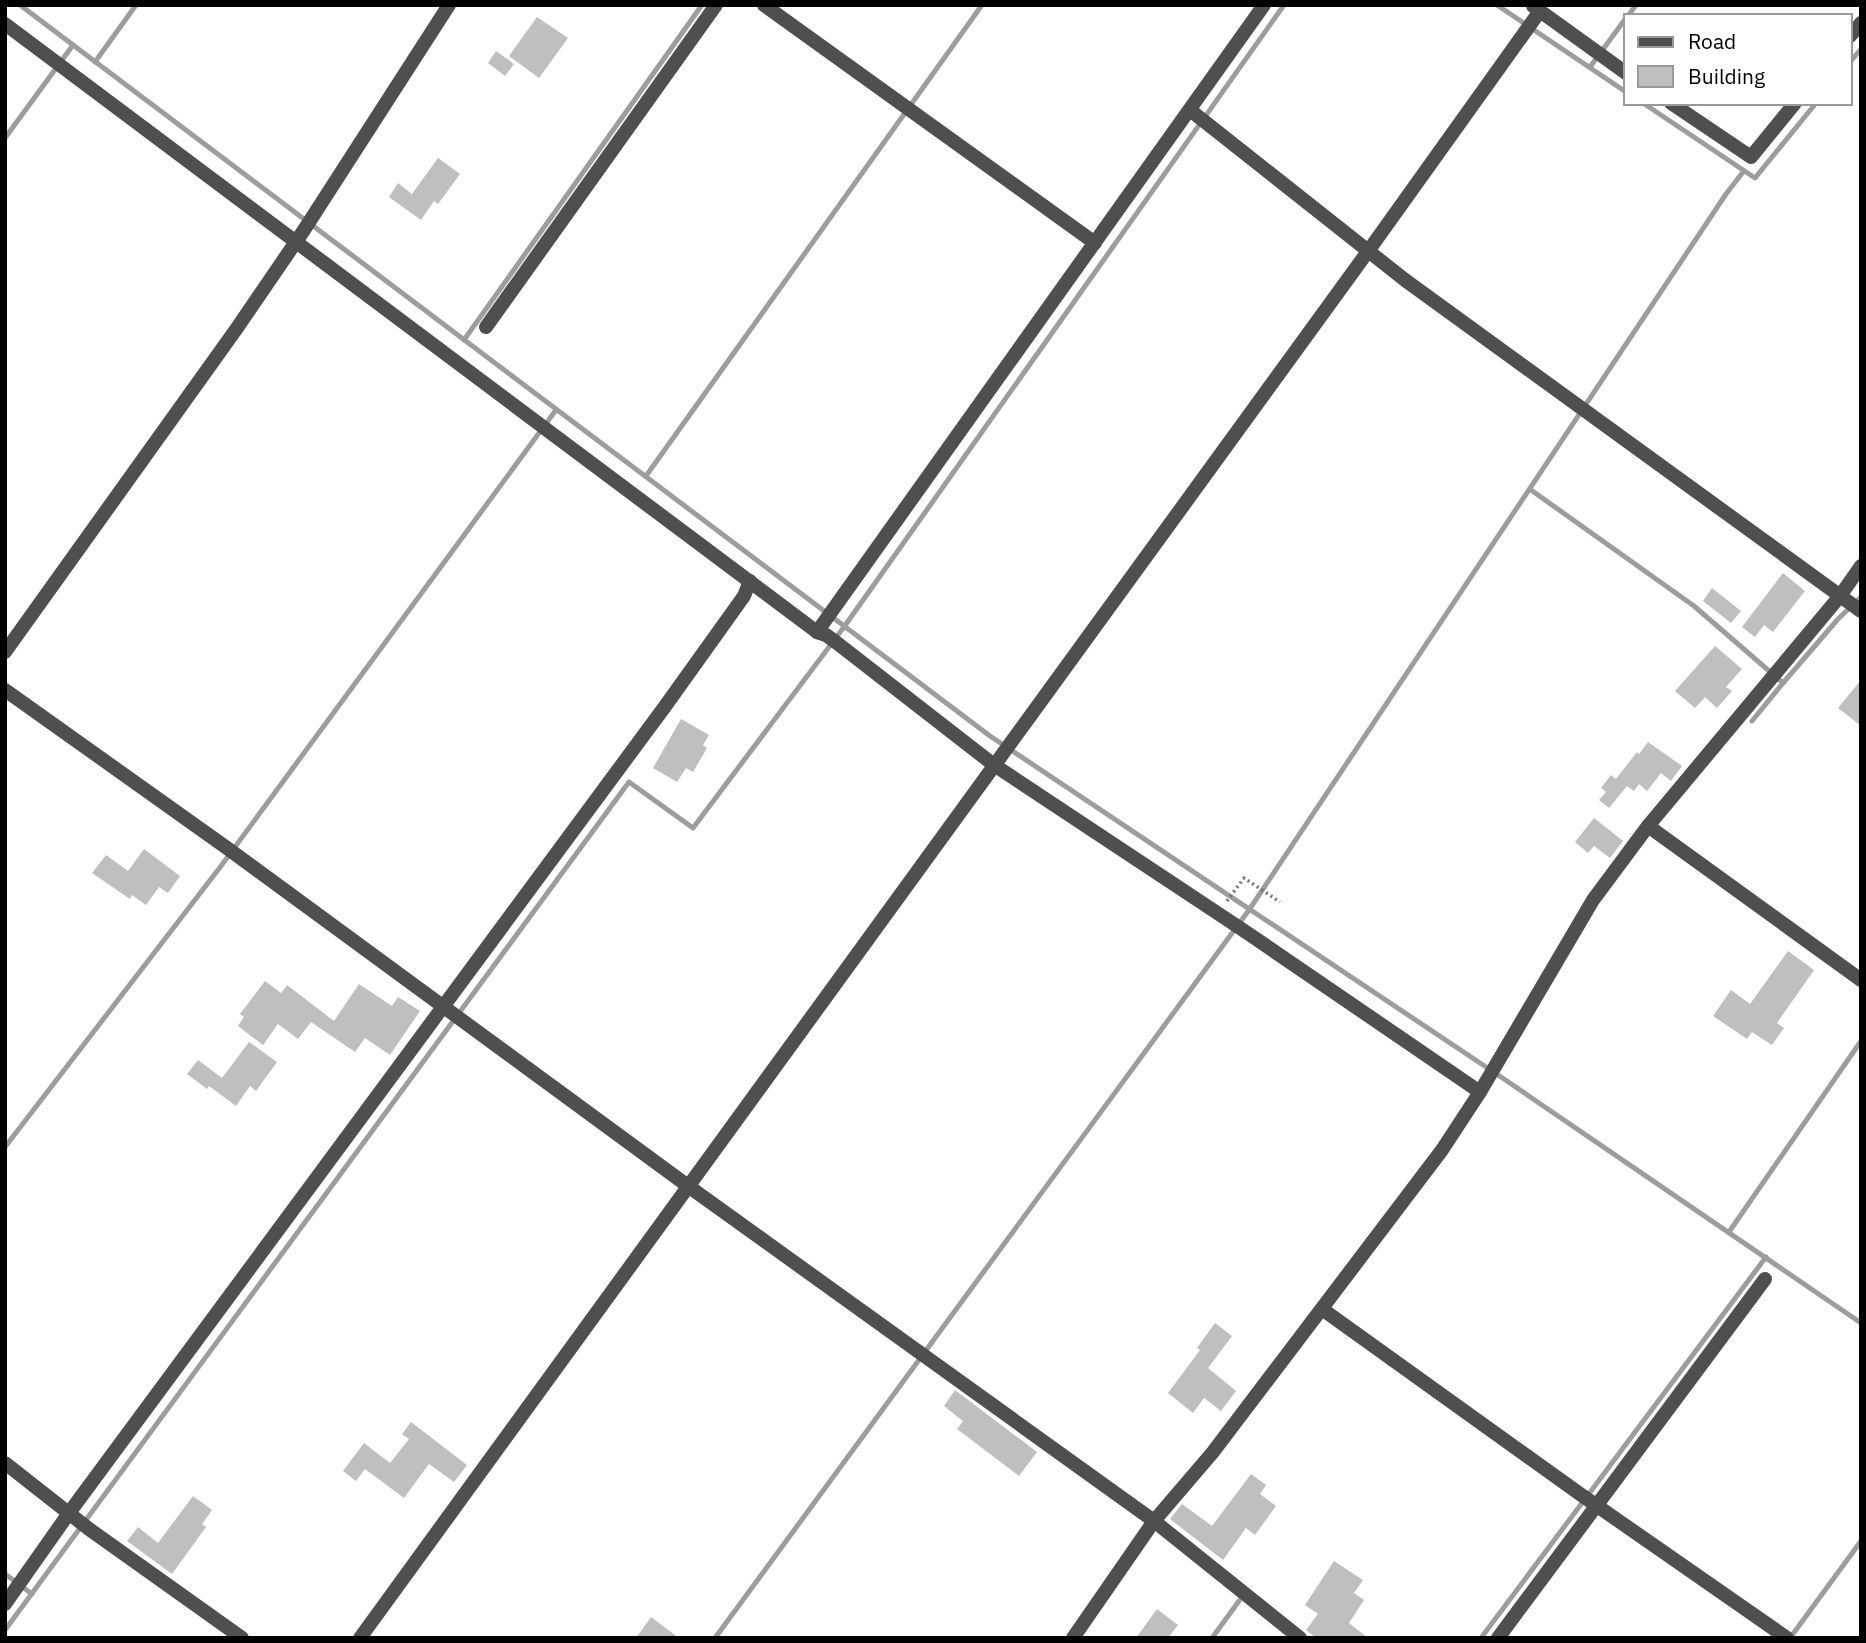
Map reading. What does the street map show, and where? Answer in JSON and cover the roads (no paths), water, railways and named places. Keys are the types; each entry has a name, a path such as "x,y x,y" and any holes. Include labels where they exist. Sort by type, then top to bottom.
{"street":[{"path":"5,652 295,243 449,5"},
{"path":"486,327 716,5"},
{"path":"764,5 1095,243"},
{"path":"828,628 1095,243 1199,116 1264,5"},
{"path":"360,1638 1369,250 1532,18 1624,72"},
{"path":"5,24 543,429 750,581 828,628 994,765 1480,1092"},
{"path":"1674,105 1751,157 1794,105"},
{"path":"1199,116 1405,280 1852,604"},
{"path":"1073,1638 1154,1521 1213,1452 1442,1150 1480,1092 1593,900 1648,826 1773,675 1852,604 1861,566"},
{"path":"5,1604 445,1009 744,596 750,581"},
{"path":"5,690 922,1356 1154,1521 1300,1638"},
{"path":"1648,826 1861,980"},
{"path":"1498,1638 1590,1501 1765,1279"},
{"path":"1322,1309 1785,1637"},
{"path":"5,1463 89,1529 242,1638"}],"waterway":[{"path":"20,5 990,736 1504,1079 1861,1323"},
{"path":"95,62 136,5"},
{"path":"464,340 702,5"},
{"path":"646,476 982,5"},
{"path":"5,1630 629,782 693,828 844,627 1284,5"},
{"path":"1497,5 1624,91"},
{"path":"1629,14 1636,5"},
{"path":"1590,67 1624,21"},
{"path":"5,138 73,45"},
{"path":"1852,60 1861,49"},
{"path":"1646,105 1755,178 1814,105"},
{"path":"715,1638 1249,910 1743,172"},
{"path":"5,1147 221,866 556,410"},
{"path":"1531,490 1694,606 1783,683 1838,619 1861,597"},
{"path":"1752,721 1783,683"},
{"path":"1729,1232 1861,1041"},
{"path":"1481,1638 1766,1257"},
{"path":"1790,1638 1861,1541"},
{"path":"5,1574 32,1594"},
{"path":"1212,1638 1239,1601"}]}
